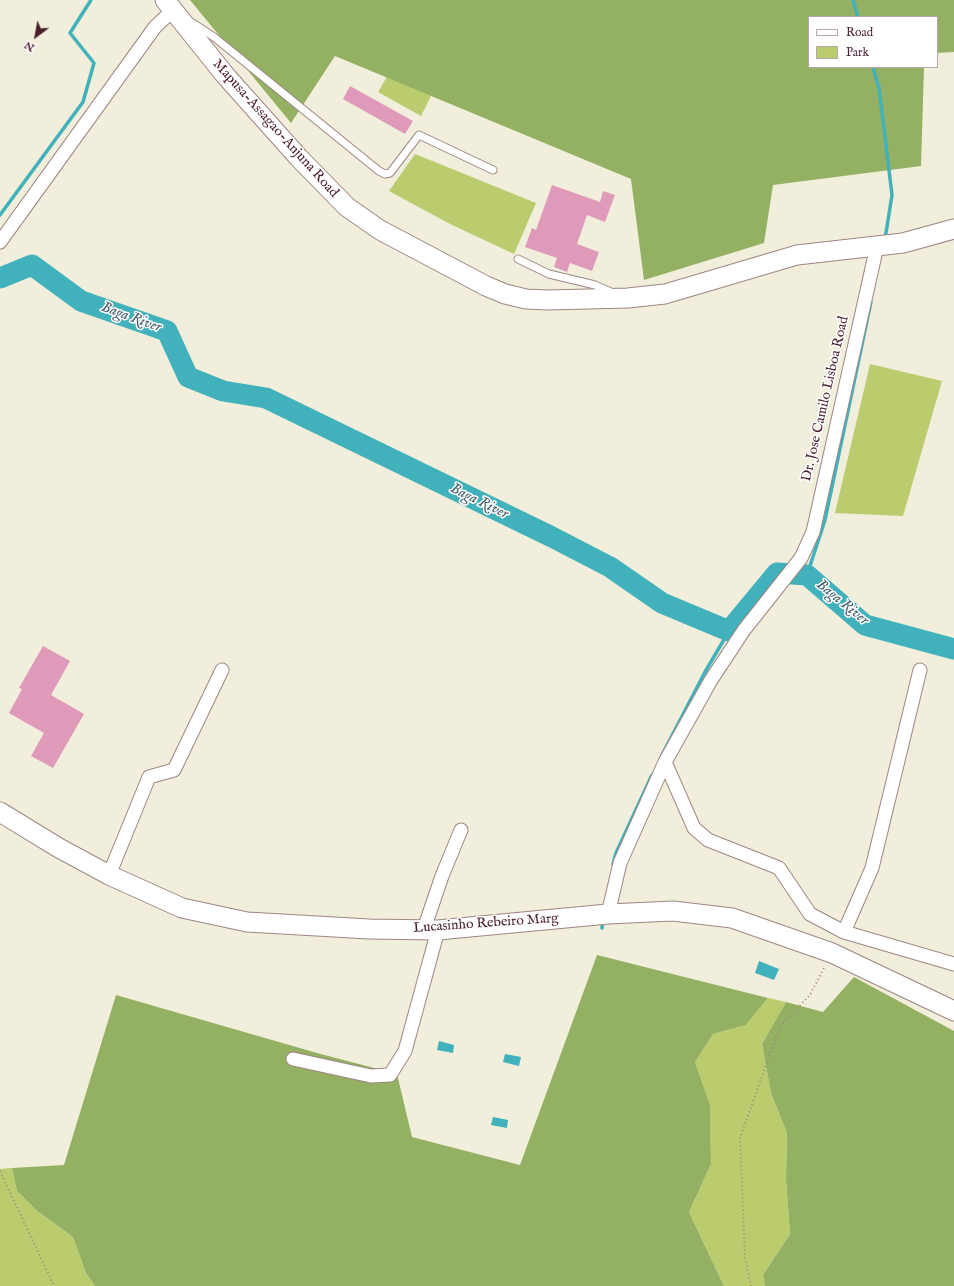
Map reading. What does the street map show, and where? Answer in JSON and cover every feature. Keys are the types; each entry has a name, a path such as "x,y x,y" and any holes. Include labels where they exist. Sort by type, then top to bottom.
{"street":[{"path":"0,242 156,27 169,5"},
{"name":"Mapusa-Assagao-Anjuna Road","path":"169,5 225,75 299,158 329,190 362,219 486,286 505,294 526,299 548,300 628,298 665,294 796,255 903,243 954,229"},
{"name":"Dr. Jose Camilo Lisboa Road","path":"608,914 620,863 664,762 711,680 744,630 802,558 813,532 881,245"},
{"path":"109,875 149,777 174,770 222,670"},
{"path":"844,932 872,868 920,670"},
{"path":"664,762 694,828 708,840 779,868 810,914 844,932 954,964"},
{"name":"Lucasinho Rebeiro Marg","path":"0,812 59,848 109,875 182,908 247,922 369,929 431,930 608,914 673,911 732,918 832,952 954,1011"},
{"path":"293,1059 371,1076 390,1075 405,1051 442,876 461,830"}],"lane":[{"path":"169,5 214,37 379,171 385,174 390,173 419,135 493,170"},
{"path":"518,259 549,274 595,285 628,298"}],"path":[{"path":"751,1286 745,1258 740,1138 780,1026 810,995 832,952"},
{"path":"0,1171 54,1286"}],"green space":[{"path":"190,0 954,0 954,52 938,53 938,16 808,16 808,68 924,68 921,166 773,185 764,243 644,280 631,179 335,56 291,123"},
{"path":"389,73 431,96 421,116 378,92"},
{"path":"415,154 536,203 514,254 450,224 389,191"},
{"path":"870,364 942,381 903,516 835,513"},
{"path":"597,955 768,998 746,1025 713,1034 695,1062 710,1105 711,1164 689,1212 724,1286 95,1286 86,1273 73,1237 36,1210 17,1191 12,1168 64,1165 116,995 317,1053 397,1074 412,1137 520,1165"},
{"path":"854,977 954,1031 954,1286 765,1286 763,1275 790,1234 786,1179 787,1133 771,1093 762,1044 786,1002 823,1012"},
{"path":"768,998 786,1002 762,1044 771,1093 787,1133 786,1179 790,1234 763,1275 765,1286 724,1286 689,1212 711,1164 710,1105 695,1062 713,1034 746,1025"},
{"path":"12,1168 17,1191 36,1210 73,1237 86,1273 95,1286 0,1286 0,1169"}],"water":[{"path":"759,961 779,969 774,980 755,973"},
{"path":"439,1041 454,1045 453,1053 437,1050"},
{"path":"505,1054 521,1057 519,1066 503,1062"},
{"path":"493,1117 508,1120 507,1128 491,1125"}],"building":[{"path":"350,86 413,121 405,134 343,99"},
{"path":"552,185 600,202 603,191 615,195 605,222 587,215 577,244 599,252 592,271 570,263 567,272 554,267 557,258 525,247 532,228 536,230"},
{"path":"43,646 70,661 51,695 84,714 53,768 31,756 44,733 9,713 22,689 19,688"}],"waterway":[{"path":"0,215 83,102 94,63 70,33 91,0"},
{"path":"853,0 858,16"},
{"path":"873,68 879,88 892,195 885,239"},
{"name":"Baga River","path":"0,278 32,265 81,301 167,331 188,377 223,391 266,398 552,537 610,567 662,603 729,631 777,573 807,575 865,625 954,649"},
{"path":"807,575 825,520 871,302"},
{"path":"662,755 705,672 729,631"},
{"path":"613,864 616,853 652,775"},
{"path":"602,928 603,919"}]}
